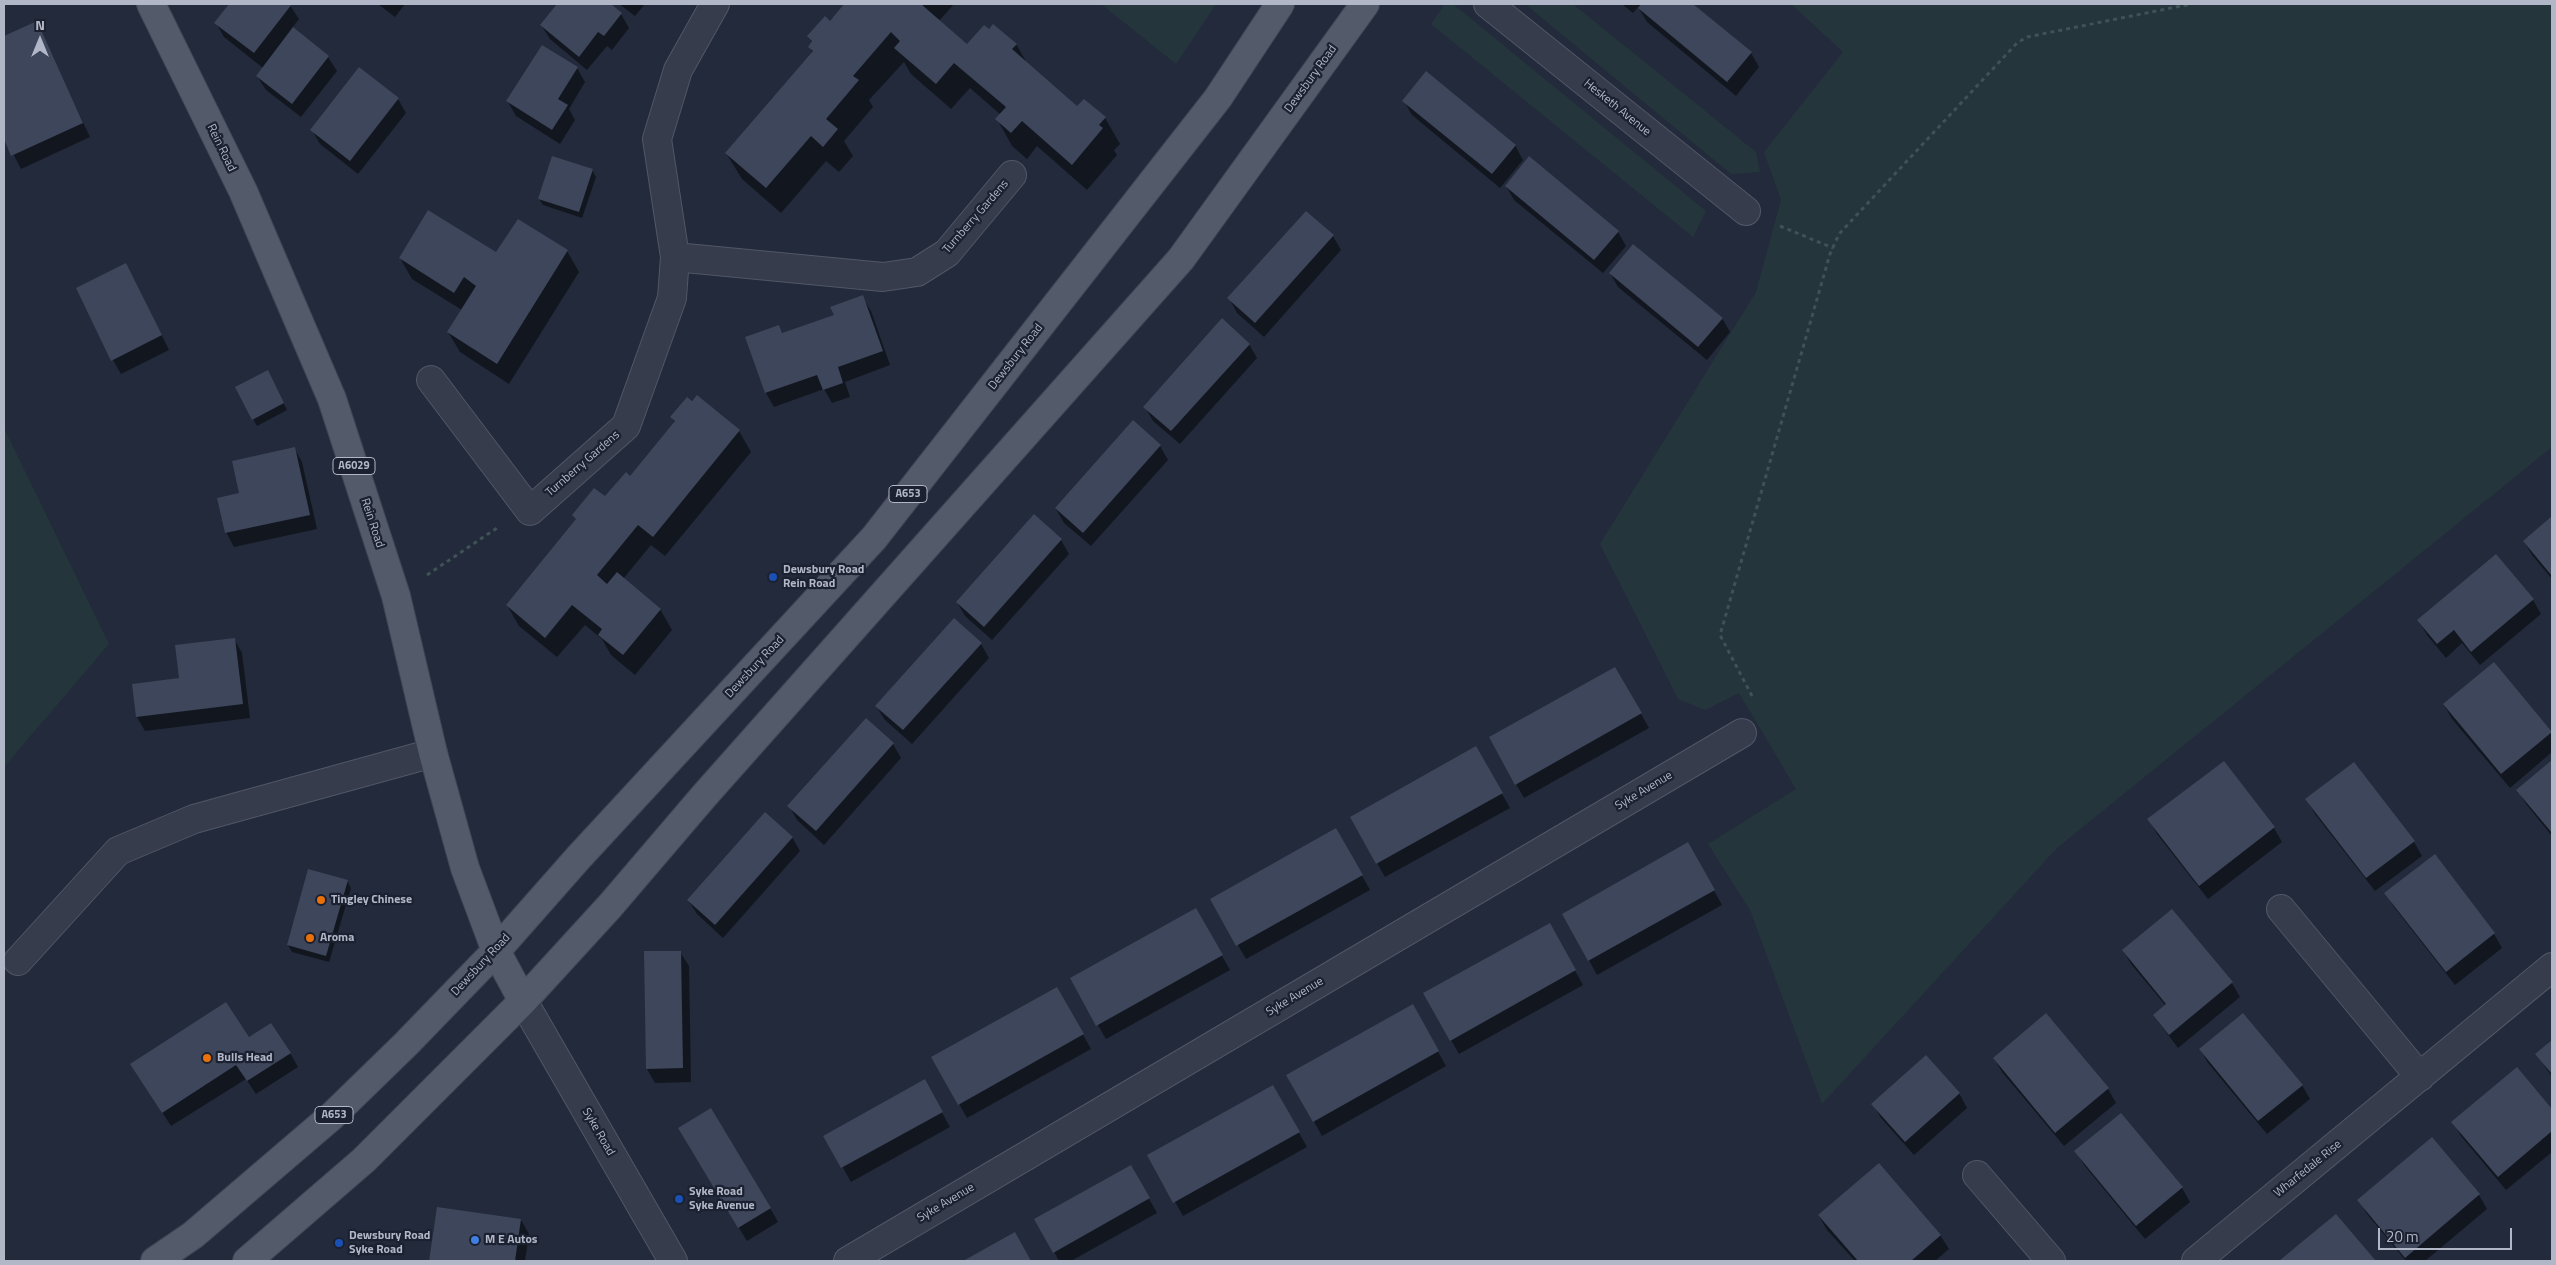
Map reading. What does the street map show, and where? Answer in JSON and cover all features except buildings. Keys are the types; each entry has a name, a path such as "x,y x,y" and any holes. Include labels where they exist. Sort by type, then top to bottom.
{"main road":[{"name":"Rein Road","path":"151,4 243,191 332,399 396,596 433,753 466,868 496,951 523,1001"},
{"name":"Dewsbury Road","path":"156,1261 193,1235 332,1116 496,951 579,857 874,538 1218,98 1280,4"},
{"name":"Dewsbury Road","path":"247,1261 364,1160 523,1001 610,906 704,796 1181,259 1365,4"}],"street":[{"name":"Turnberry Gardens","path":"530,511 626,426 672,298 675,257 656,139 678,70 715,4"},
{"name":"Hesketh Avenue","path":"1488,4 1746,211"},
{"name":"Turnberry Gardens","path":"675,257 883,277 917,272 947,253 1012,175"},
{"path":"431,380 530,511"},
{"name":"Syke Avenue","path":"848,1261 1742,733"},
{"path":"18,960 118,851 194,819 433,753"},
{"path":"2281,909 2420,1077"},
{"name":"Wharfedale Rise","path":"2196,1261 2552,967"},
{"name":"Syke Road","path":"523,1001 674,1261"},
{"path":"1977,1175 2051,1261"}],"path":[{"path":"1742,733 1767,725 1720,635 1833,248 1839,234 2017,43 2027,37 2191,4"},
{"path":"1746,211 1833,248"},
{"path":"396,596 494,530 530,511"}],"shaded area":[{"path":"1101,4 1216,4 1176,64"},
{"path":"1445,4 1453,4 1706,211 1693,237 1431,24"},
{"path":"1525,4 1573,4 1756,152 1760,172 1731,174"},
{"path":"1791,4 2552,4 2552,447 2057,848 1822,1104 1750,910 1708,844 1796,789 1739,693 1705,710 1678,699 1600,544 1756,292 1781,200 1764,152 1843,52"},
{"path":"4,428 109,644 4,767"}],"place":[{"name":"Dewsbury Road Rein Road","path":"773,577"},
{"name":"Tingley Chinese","path":"321,900"},
{"name":"Aroma","path":"310,938"},
{"name":"Bulls Head","path":"207,1058"},
{"name":"Syke Road Syke Avenue","path":"679,1199"},
{"name":"M E Autos","path":"475,1240"},
{"name":"Dewsbury Road Syke Road","path":"339,1243"}]}
